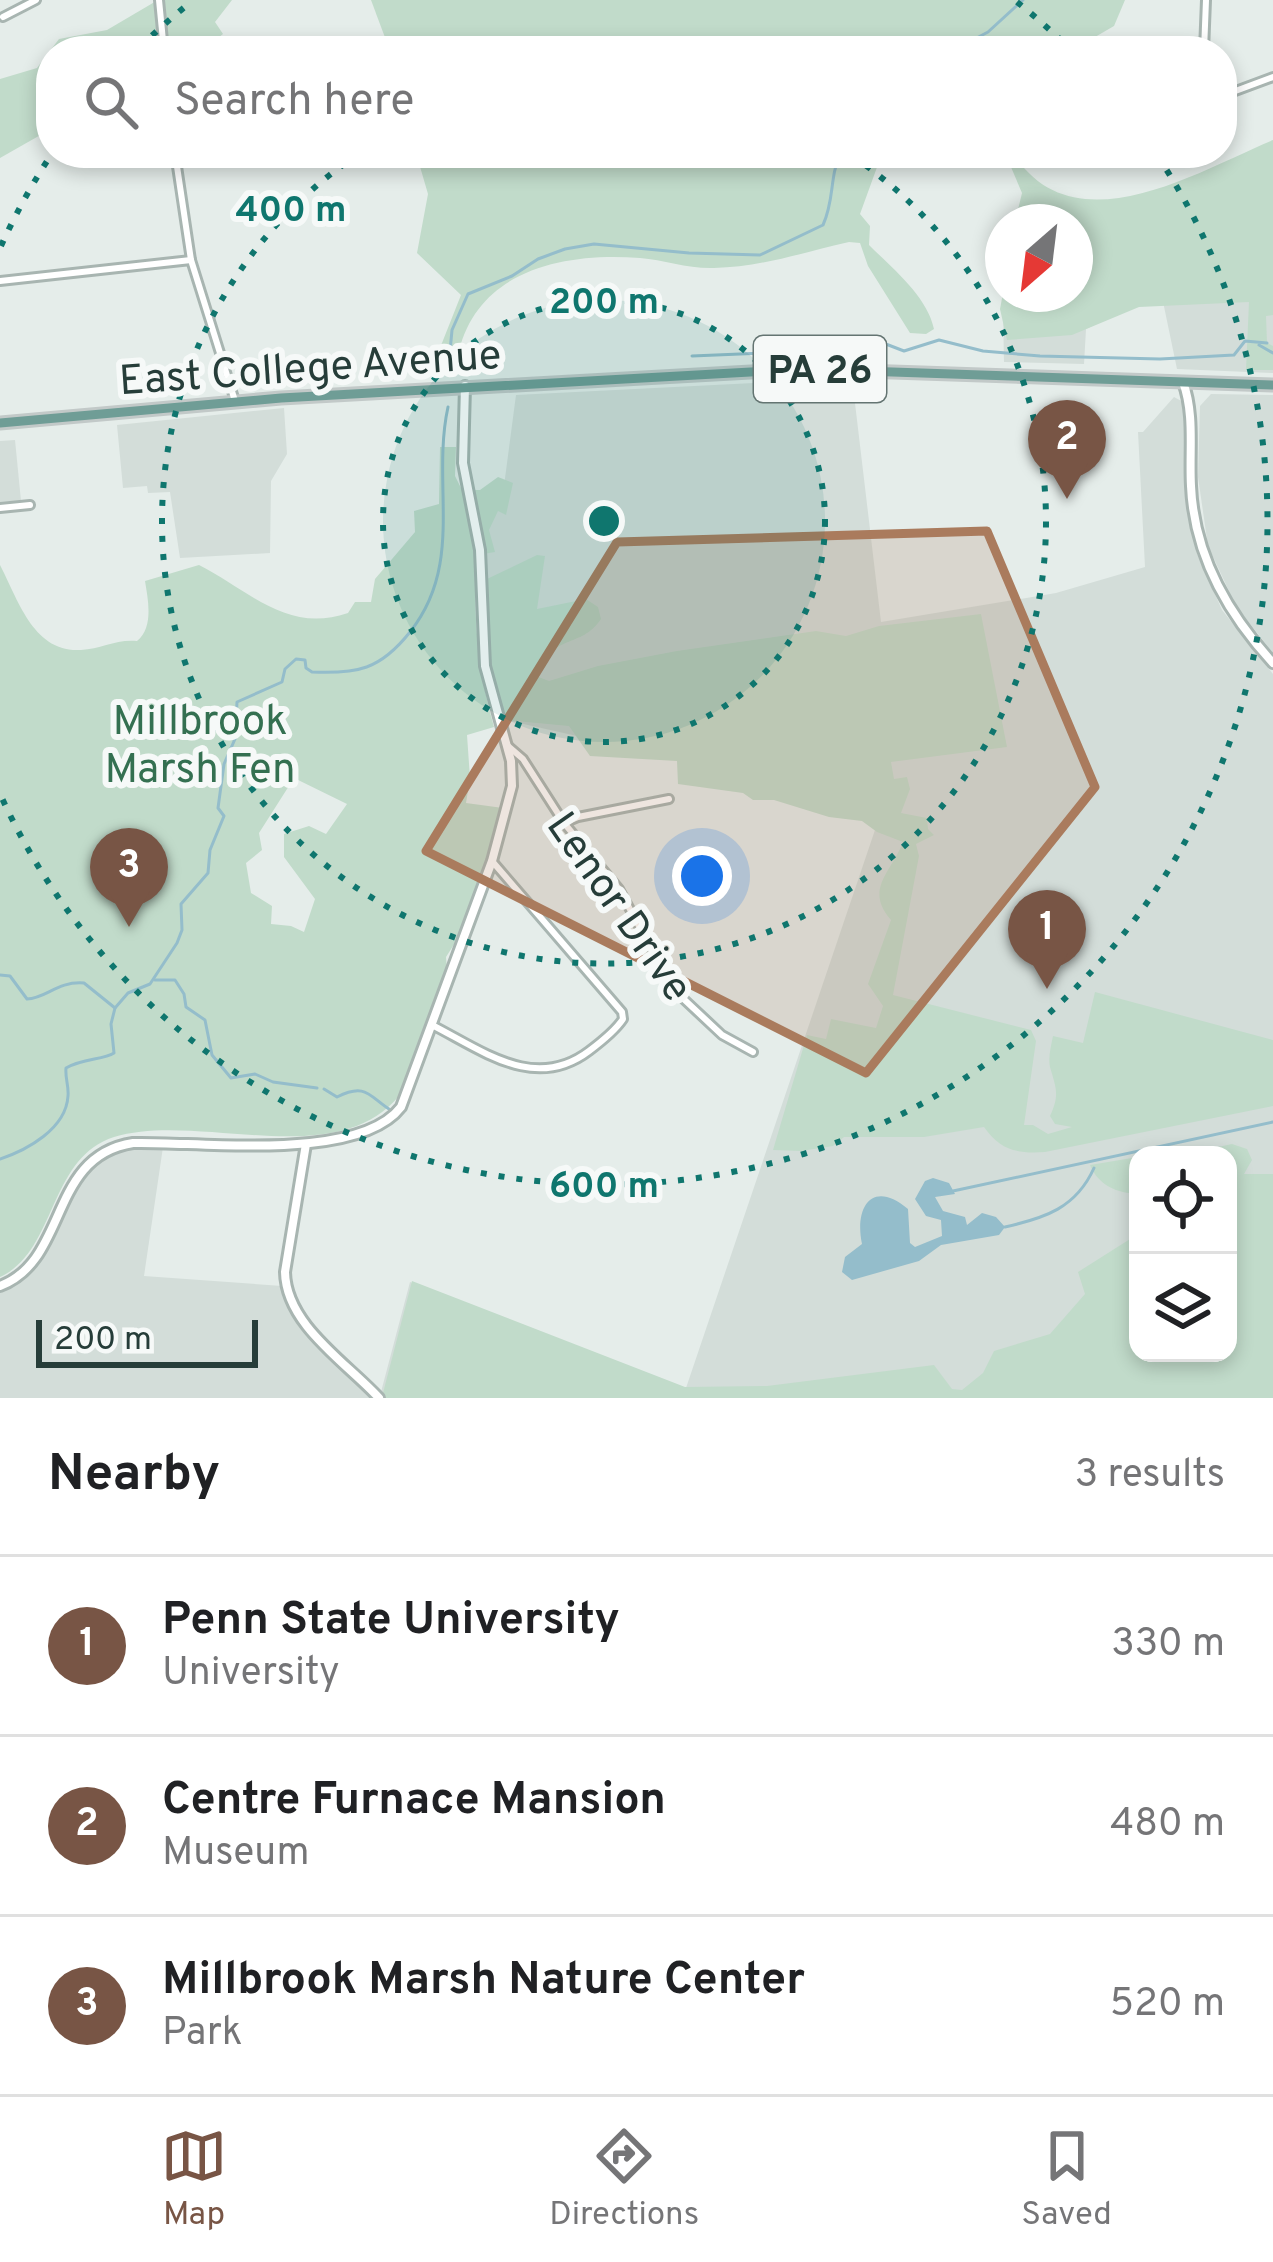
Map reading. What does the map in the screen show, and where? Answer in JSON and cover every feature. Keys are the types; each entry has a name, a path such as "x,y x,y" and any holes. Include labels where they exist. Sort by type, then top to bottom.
{"main road":[{"name":"East College Avenue","path":"0,424 235,401 804,369 1273,385"}],"street":[{"path":"3,17 35,0"},
{"path":"158,0 162,36"},
{"path":"1205,36 1206,0"},
{"path":"1237,90 1273,76"},
{"path":"177,168 190,260 235,401"},
{"path":"0,281 190,260"},
{"path":"1183,381 1191,404 1191,496 1204,557 1228,606 1273,663"},
{"path":"0,1286 29,1267 76,1179 88,1162 109,1148 133,1142 306,1144 360,1134 390,1120 410,1088 492,861 512,786 482,637 480,550 463,464 465,386"},
{"path":"0,508 30,505"},
{"name":"Lenor Drive","path":"505,744 523,759 564,823 620,889 673,989 697,1016 753,1052"},
{"path":"564,823 669,800"},
{"path":"432,1025 512,1065 544,1071 575,1062 623,1018 492,861"},
{"path":"306,1144 286,1286 310,1330 380,1398"}],"highlighted area":[{"path":"987,531 1095,787 866,1073 426,851 617,542"}],"shaded area":[{"path":"1273,145 1273,373 1177,369 1161,292 1086,329 1084,364 1004,362 1003,312 1093,312 1093,280"},
{"path":"852,378 881,622 1056,593 1145,567 1138,432 1174,397 1185,403 1186,504 1198,556 1222,610 1273,674 1273,1398 386,1398 381,1392 410,1282 686,1388 877,824 679,759 501,719 489,673 481,544 502,501 516,395"},
{"path":"1211,394 1273,395 1273,653 1236,606 1208,546 1198,477 1200,406"},
{"path":"284,408 287,454 271,481 270,553 180,558 170,492 148,493 147,486 123,488 117,425"},
{"path":"15,440 21,501 0,502 0,441"},
{"path":"163,1147 144,1276 282,1286 321,1347 373,1398 0,1398 0,1290 30,1271 89,1167 126,1148"}],"green space":[{"path":"158,0 232,0 215,22 223,34 219,36 75,36 107,30"},
{"path":"371,0 1125,0 1114,26 1097,36 384,36"},
{"path":"36,68 36,138 0,158 0,79"},
{"path":"1273,140 1273,315 1266,316 1273,370 1246,370 1249,302 1139,307 1072,335 1007,340 1001,312 1093,312 1093,204 1019,204 1022,193 1011,168 1026,168 1038,181 1068,196 1101,200 1137,194 1210,168 1237,168 1237,156"},
{"path":"420,168 877,168 860,214 870,226 869,245 917,294 934,329 926,334 910,333 868,266 860,243 849,242 731,267 612,257 555,263 506,284 485,301 469,323 459,351 440,348 461,295 417,253 428,194"},
{"name":"Millbrook Marsh Fen","path":"440,447 456,447 455,476 462,490 480,490 498,477 513,483 506,515 498,511 489,530 495,552 477,555 478,642 494,727 467,735 470,778 466,803 503,808 399,1096 372,1119 339,1131 264,1136 185,1130 114,1137 92,1148 76,1164 33,1247 0,1277 0,565 29,621 64,649 137,641 148,621 145,581 199,565 270,607 306,618 326,618 348,613 355,602 371,602 375,579 415,532 414,511 439,504","holes":["294,778 347,804 326,834 309,826 284,834 284,857 315,899 304,932 271,924 272,906 251,893 246,863 262,850 259,833"]},
{"path":"537,555 545,556 537,609 586,599 598,607 601,619 585,635 551,652 536,676 549,681 677,651 816,631 846,636 879,626 981,614 1007,747 891,762 894,779 907,777 910,789 901,813 927,818 934,835 916,844 919,856 893,995 1031,1030 1036,1041 1024,1125 1048,1134 1072,1127 1055,1124 1050,1116 1056,1097 1049,1063 1053,1036 1083,1043 1095,992 1273,1040 1273,1106 1045,1152 1010,1149 984,1127 924,1137 844,1137 833,1146 773,1150 807,1035 826,1039 831,1019 876,1028 883,1006 868,984 891,920 883,909 880,890 903,842 862,821 829,817 774,800 753,800 743,793 678,784 677,761 590,756 569,726 506,720 491,673 487,579"},
{"path":"1232,1144 1247,1149 1252,1160 1244,1174 1273,1174 1273,1398 379,1398 412,1281 685,1387 767,1386 934,1365 952,1389 962,1390 983,1373 994,1351 1050,1334 1085,1294 1078,1272 1129,1240 1129,1362 1237,1362 1237,1146 1222,1146"},
{"path":"1129,1158 1129,1193 1110,1187 1090,1165"}],"water":[{"path":"933,1178 949,1183 955,1194 935,1197 943,1211 965,1217 967,1225 982,1213 996,1217 1005,1227 999,1235 941,1245 919,1261 852,1280 842,1272 845,1257 862,1244 861,1218 876,1197 896,1200 908,1209 910,1243 915,1247 942,1236 941,1220 926,1216 915,1199 925,1181"}],"waterway":[{"path":"980,36 1023,0"},
{"path":"448,373 452,330 468,294 538,259 594,244 760,255 823,225 836,168"},
{"path":"692,356 839,350 878,341 904,351 939,340 983,351 1040,356 1160,359 1234,355 1245,341 1267,343"},
{"path":"1259,345 1273,353"},
{"path":"449,368 495,365"},
{"path":"115,1008 128,993 150,984 177,943 182,930 181,904 208,873 210,850 224,816 218,808 224,764 235,739 237,702 282,682 285,669 296,659 305,660 312,672 342,672 378,662 399,645 427,606 442,551 448,407"},
{"path":"0,975 10,976 27,999 84,983 115,1008 111,1024 114,1053 66,1068 66,1108 53,1128 33,1144 0,1159"},
{"path":"155,980 175,980 186,1007 205,1020 212,1055 231,1078 255,1074 273,1082 317,1088"},
{"path":"324,1089 337,1097 362,1091 392,1111"},
{"path":"953,1191 1273,1122"},
{"path":"1005,1227 1058,1209 1078,1193 1094,1168"}],"place":[{"name":"Centre Furnace Mansion","path":"1067,499"},
{"name":"Millbrook Marsh Nature Center","path":"129,927"},
{"name":"Penn State University","path":"1047,989"}]}
